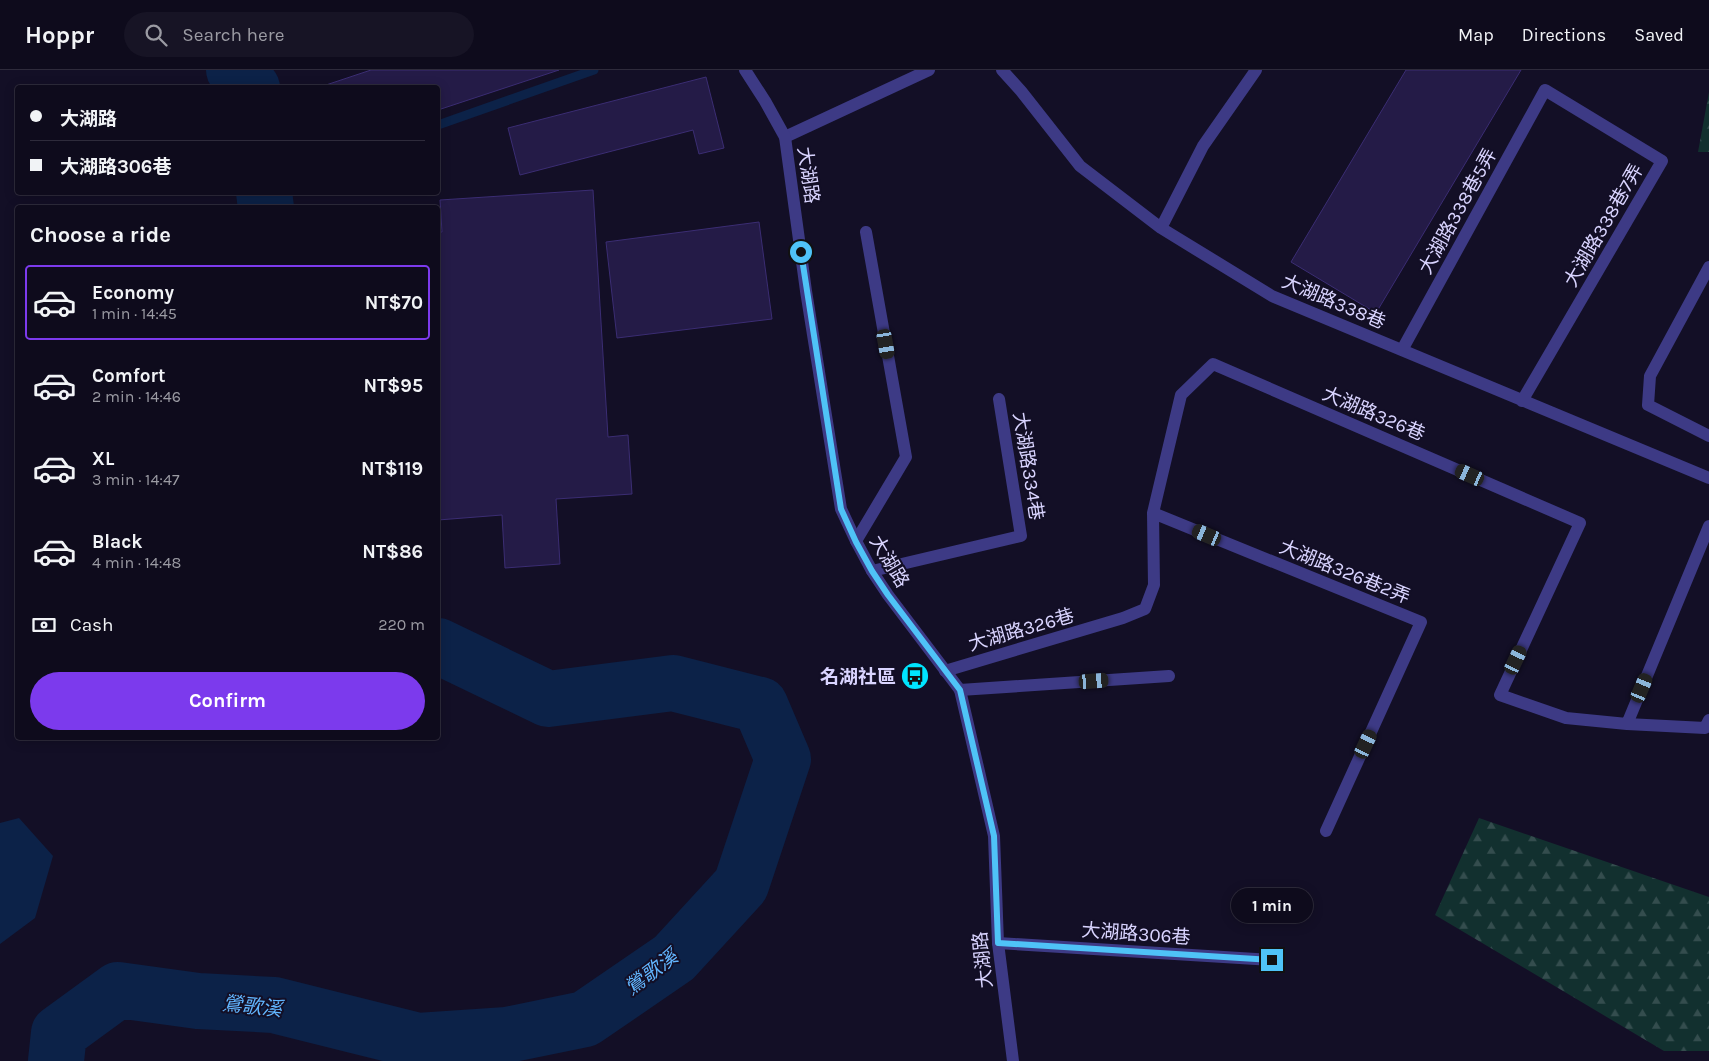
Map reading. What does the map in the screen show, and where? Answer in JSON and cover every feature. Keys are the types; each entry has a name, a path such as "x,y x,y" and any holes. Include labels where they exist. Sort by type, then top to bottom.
{"street":[{"name":"大湖路","path":"745,70 785,137 806,291 841,509 872,571 960,690 994,836 998,943 1013,1061"},
{"path":"785,137 929,70"},
{"name":"大湖路338巷","path":"1002,70 1021,91 1080,166 1161,228 1272,296 1709,478"},
{"path":"1161,228 1204,146 1256,70"},
{"name":"大湖路338巷5弄","path":"1402,350 1545,90"},
{"name":"大湖路338巷7弄","path":"1522,401 1662,161 1545,90"},
{"path":"856,542 906,457 866,232"},
{"path":"1709,267 1650,376 1648,405 1709,436"},
{"name":"大湖路326巷","path":"945,671 1123,618 1145,609 1154,585 1153,513 1181,395 1213,364 1580,523 1500,695 1566,718 1627,724 1708,726"},
{"name":"大湖路334巷","path":"872,571 1021,536 999,399"},
{"name":"大湖路326巷2弄","path":"1153,513 1421,622 1326,831"},
{"path":"1627,724 1709,526"},
{"path":"960,690 1170,676"},
{"name":"大湖路306巷","path":"998,943 1272,960"}],"green space":[{"path":"1709,92 1709,152 1698,152"},
{"path":"1479,818 1709,897 1709,1051 1664,1051 1435,915"}],"water":[{"path":"19,818 53,856 35,918 0,944 0,823"}],"building":[{"path":"371,70 559,70 440,109 440,85 326,85"},
{"path":"1406,70 1521,70 1376,313 1291,262"},
{"path":"706,77 724,148 699,154 693,130 520,175 508,128"},
{"path":"593,190 608,437 628,435 632,494 556,499 560,564 505,568 502,515 440,520 440,232 442,232 440,200"},
{"path":"759,222 772,319 617,338 606,242"}],"waterway":[{"name":"鶯歌溪","path":"234,70 249,85"},
{"path":"440,124 594,70"},
{"name":"鶯歌溪","path":"264,195 266,205"},
{"path":"265,204 279,195"},
{"name":"鶯歌溪","path":"56,1061 59,1033 118,990 198,1001 274,1005 418,1041 507,1035 585,1019 674,958 741,885 783,759 760,705 673,683 548,699 440,647"}],"place":[{"name":"名湖社區","path":"915,676"}],"route":[{"path":"801,252 841,509 872,571 960,690 994,836 998,943 1272,960"}]}
